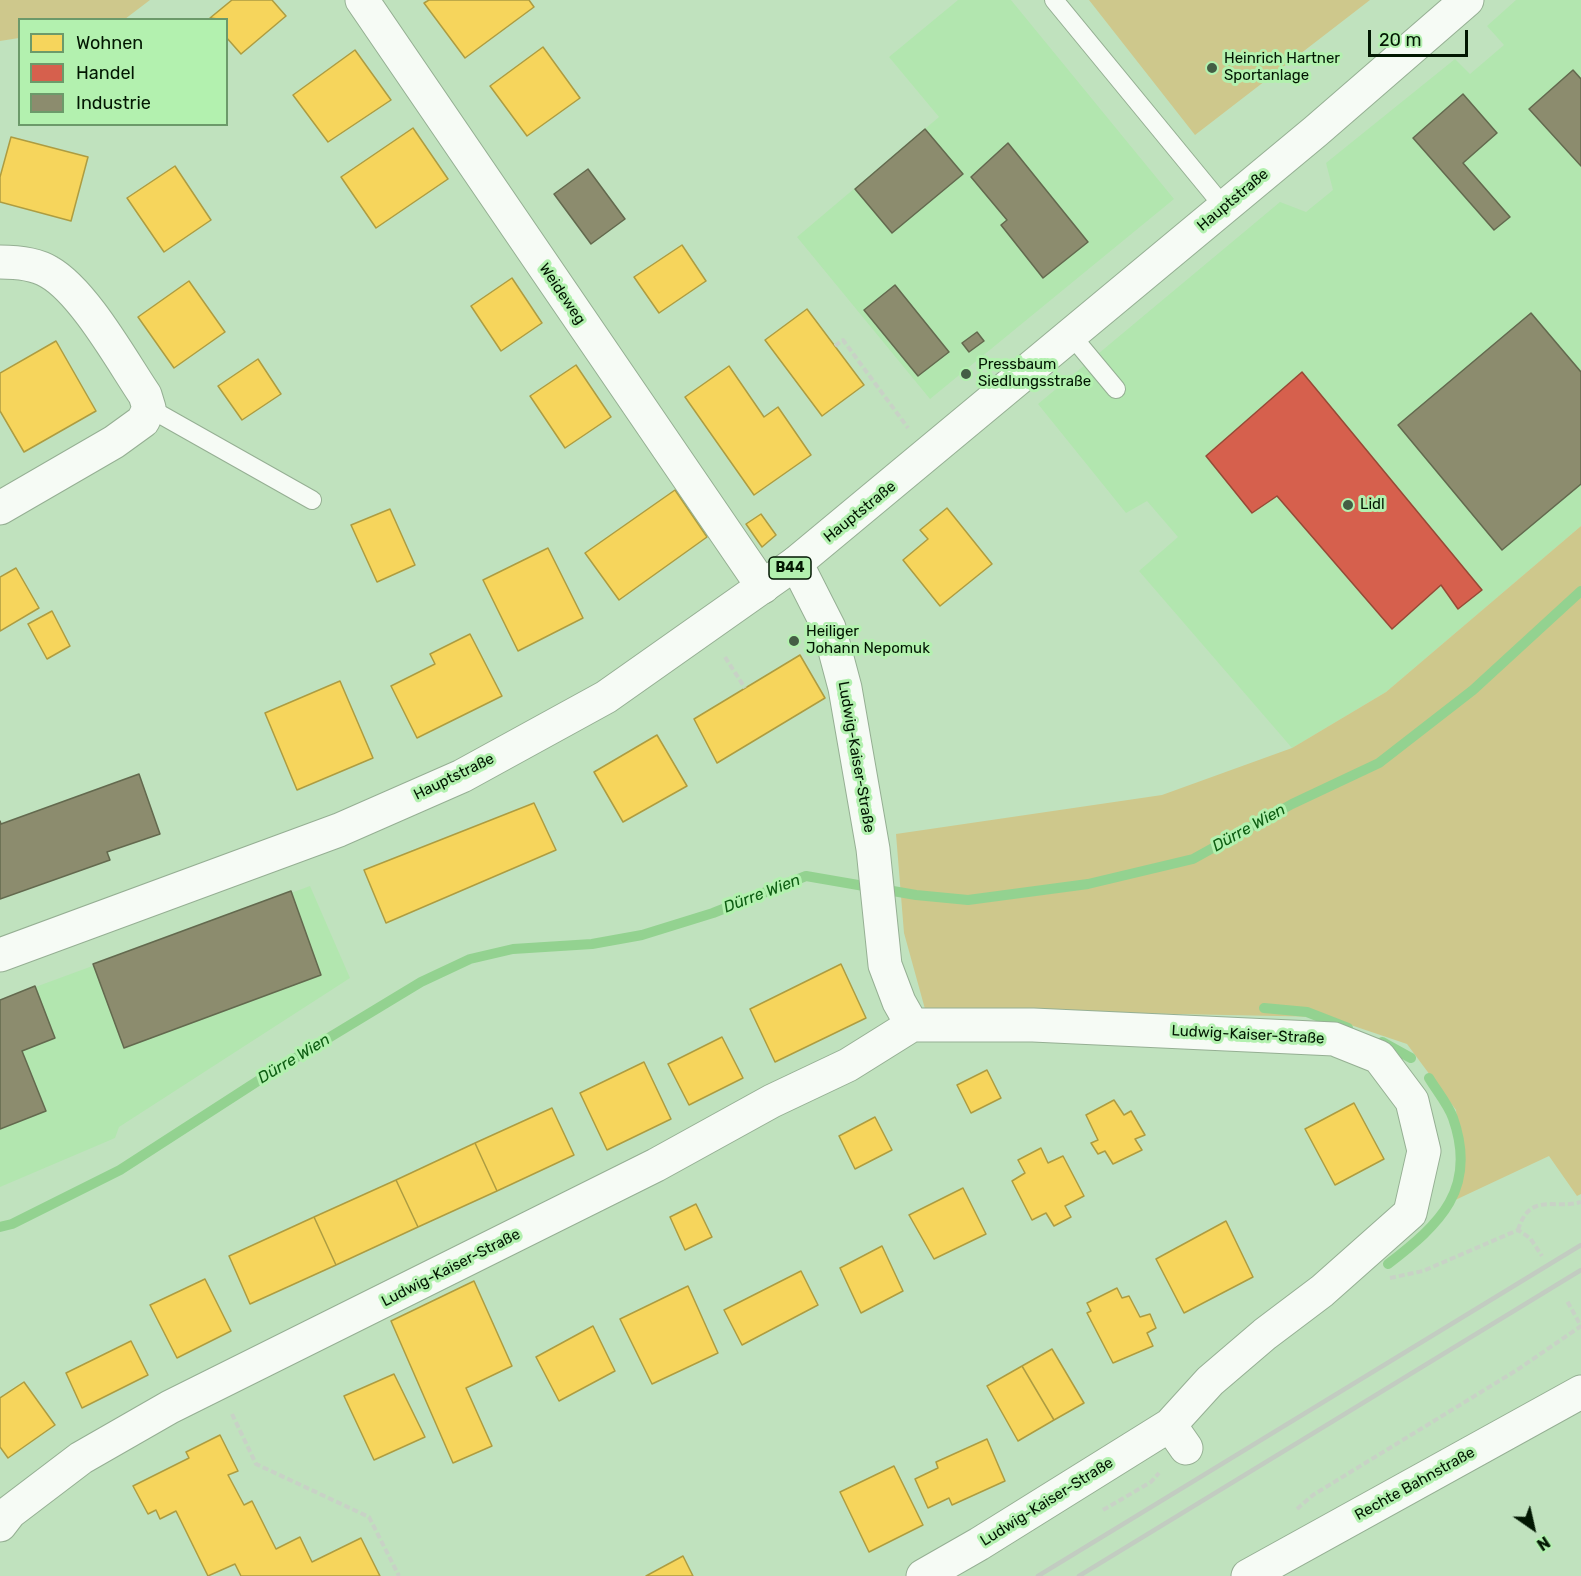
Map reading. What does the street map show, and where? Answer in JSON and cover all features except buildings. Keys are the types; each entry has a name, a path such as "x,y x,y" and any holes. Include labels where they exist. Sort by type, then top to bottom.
{"street":[{"name":"Weideweg","path":"362,0 764,587"},
{"name":"Hauptstraße","path":"0,955 339,830 462,776 606,697 796,563 928,456 1467,0"},
{"path":"0,262 22,264 48,271 70,287 145,395 149,408 143,421 114,442 0,508"},
{"name":"Ludwig-Kaiser-Straße","path":"796,563 829,628 845,688 873,849 878,918 885,964 898,1002 912,1025"},
{"name":"Ludwig-Kaiser-Straße","path":"0,1525 10,1512 81,1458 170,1407 656,1165 772,1101 848,1065 912,1025 1033,1025 1334,1039 1379,1057 1412,1101 1424,1151 1410,1213 1210,1381 1178,1437 923,1576"},
{"name":"Rechte Bahnstraße","path":"1258,1574 1581,1392"}],"lane":[{"path":"1054,0 1224,207"},
{"path":"1071,335 1116,389"},
{"path":"149,408 312,500"}],"path":[{"path":"835,346 843,340 928,456"},
{"path":"725,657 745,688"},
{"path":"1518,1230 1521,1218 1542,1203 1581,1202"},
{"path":"1352,1264 1371,1282 1423,1271 1518,1230"},
{"path":"1518,1230 1530,1238 1542,1256"},
{"path":"1295,1511 1313,1495 1517,1370 1581,1326 1566,1299"},
{"path":"217,1383 256,1464 369,1517 399,1576"}],"shaded area":[{"path":"0,0 150,0 126,18 18,18 18,38 0,41"},
{"path":"958,0 1011,0 1174,199 930,399 797,237 939,117 889,57"},
{"name":"Heinrich Hartner Sportanlage","path":"1089,0 1370,0 1195,135"},
{"path":"1516,0 1581,0 1581,526 1386,692 1292,748 1139,571 1178,537 1147,501 1126,513 1038,404 1280,202 1306,212 1333,190 1326,163 1455,59 1470,74 1504,45 1487,26"},
{"path":"1581,526 1581,1194 1577,1196 1549,1156 1451,1202 1460,1152 1456,1110 1407,1044 1327,1017 925,1009 904,933 896,834 1162,795 1292,748 1386,692"},
{"path":"310,886 350,978 119,1127 115,1138 0,1187 0,1000"}],"waterway":[{"name":"Dürre Wien","path":"0,1227 12,1224 120,1170 264,1077 421,982 470,959 513,949 592,944 642,935 713,913 806,876 916,895 968,900 1088,884 1193,859 1292,804 1379,763 1473,690 1581,591"},
{"path":"1264,1008 1307,1012 1348,1028"},
{"path":"1382,1042 1411,1058"},
{"path":"1388,1264 1438,1219 1457,1185 1461,1165 1460,1143 1453,1118 1429,1078"}],"railway":[{"path":"1038,1576 1581,1245"},
{"path":"1079,1576 1581,1270"}],"place":[{"name":"Heinrich Hartner Sportanlage","path":"1212,68"},
{"name":"Pressbaum Siedlungsstraße","path":"966,374"},
{"name":"Lidl","path":"1348,505"},
{"name":"Heiliger Johann Nepomuk","path":"794,641"}]}
